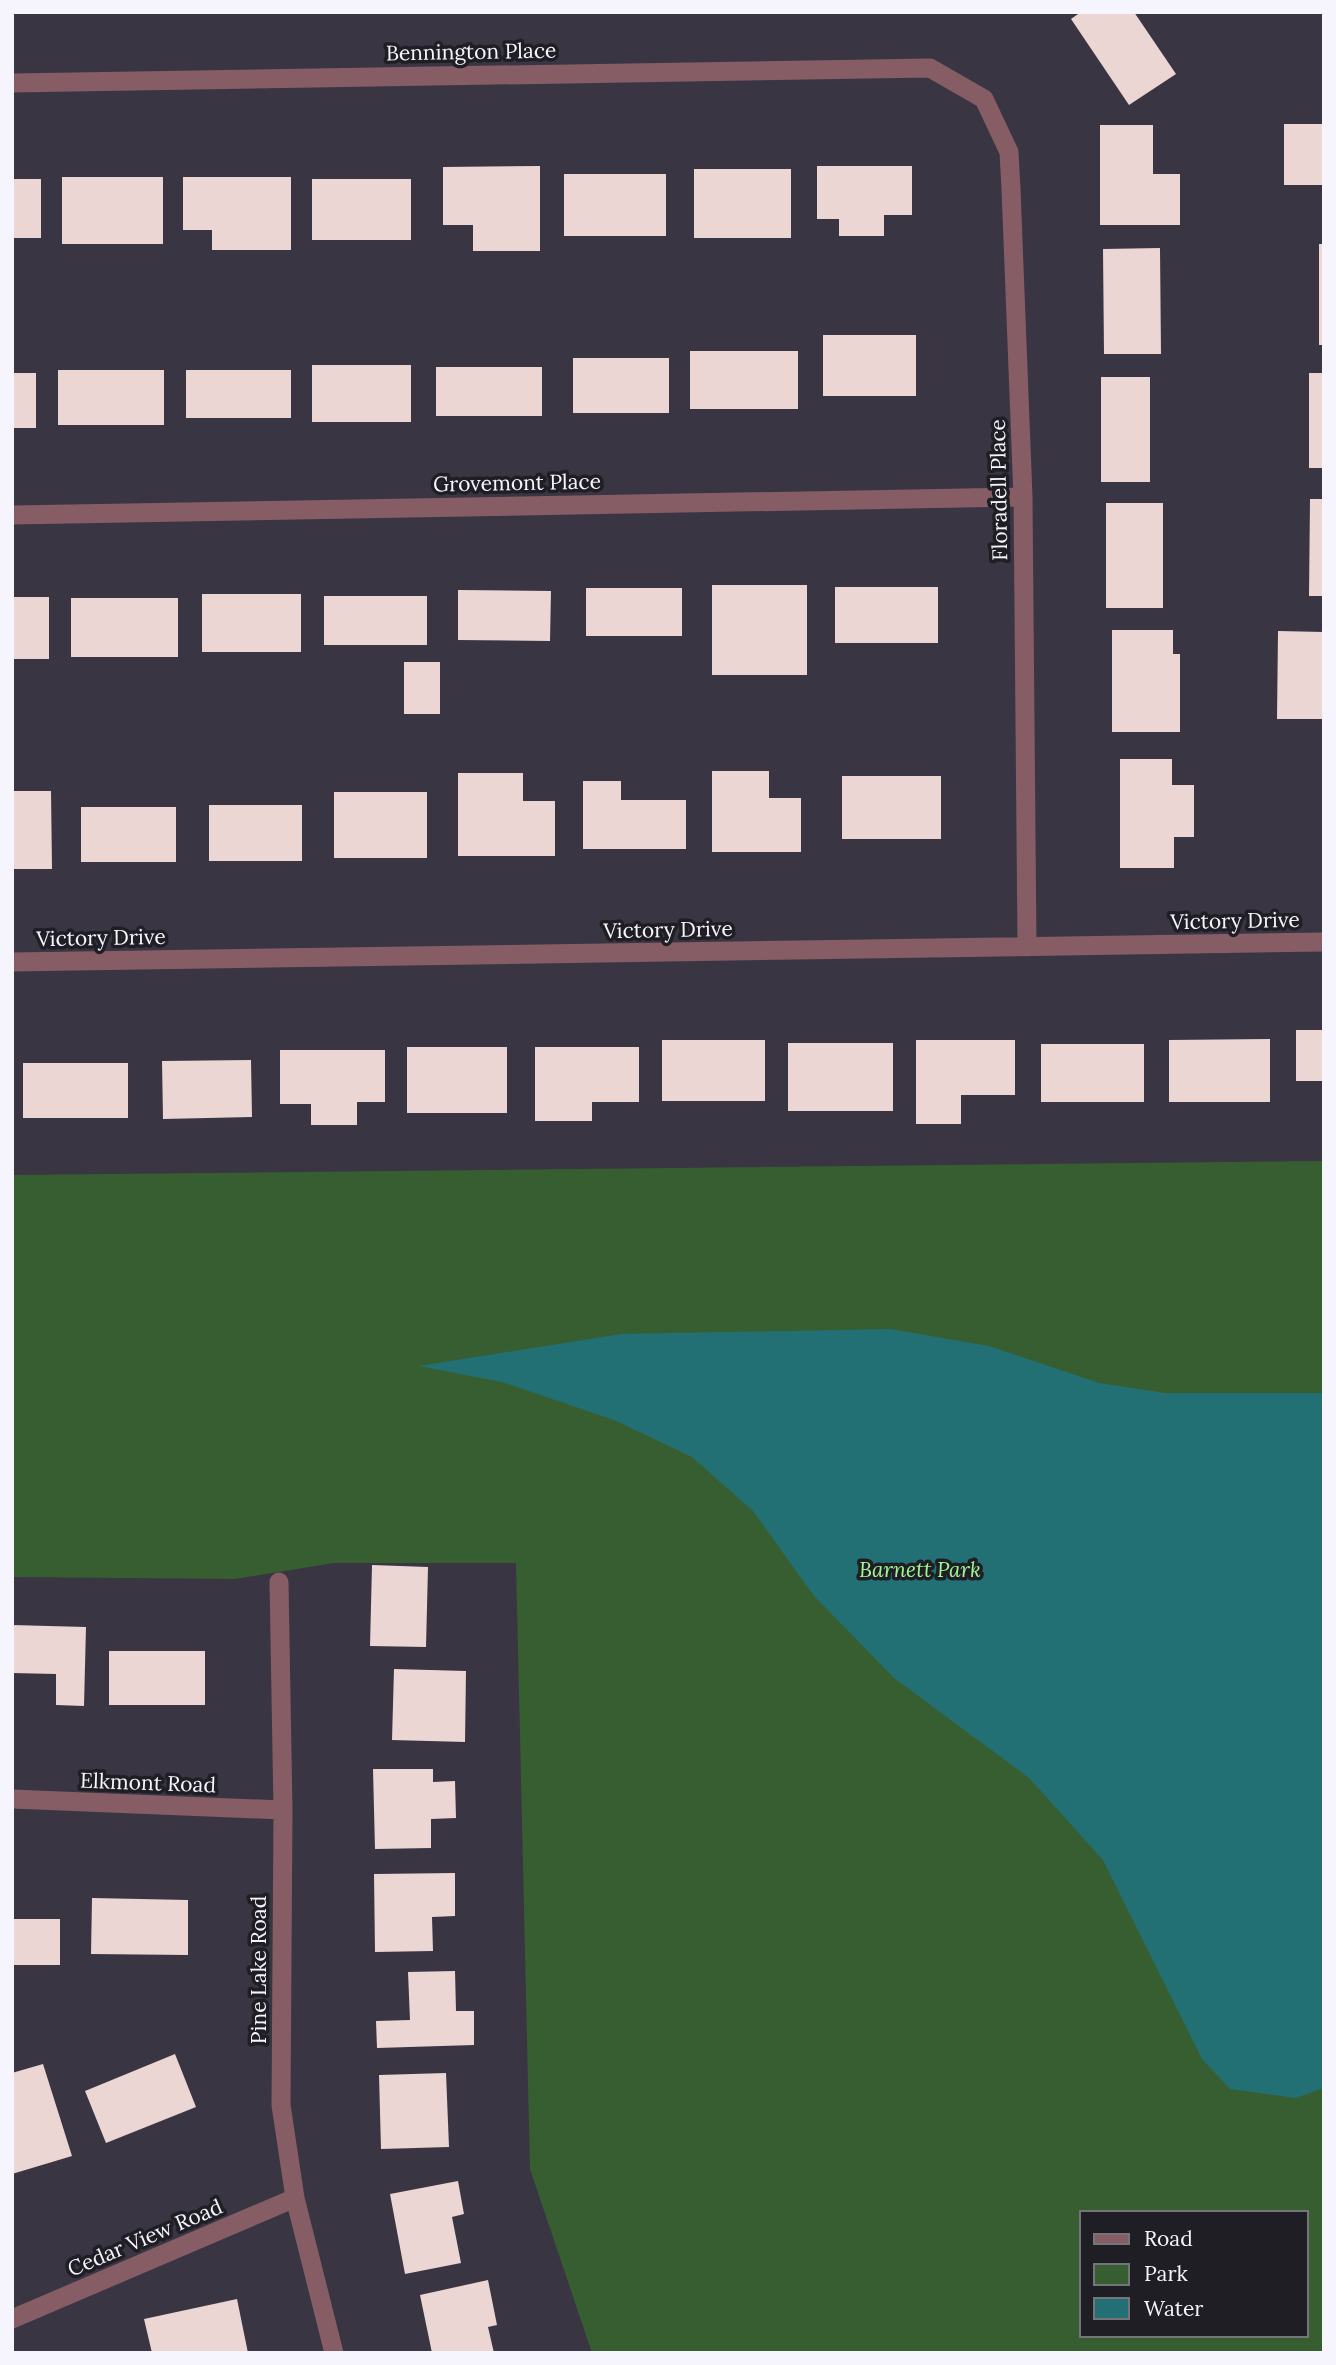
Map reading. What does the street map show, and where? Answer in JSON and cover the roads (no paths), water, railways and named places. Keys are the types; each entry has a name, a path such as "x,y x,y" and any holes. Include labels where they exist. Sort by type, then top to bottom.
{"street":[{"name":"Bennington Place","path":"12,83 930,68"},
{"name":"Floradell Place","path":"930,68 984,99 1009,152 1024,497 1027,947"},
{"name":"Grovemont Place","path":"12,515 1024,497"},
{"name":"Victory Drive","path":"12,962 1324,942"},
{"name":"Pine Lake Road","path":"279,1582 283,1811 281,2105 295,2197 334,2353"},
{"name":"Elkmont Road","path":"12,1800 283,1811"},
{"name":"Cedar View Road","path":"12,2319 295,2197"}],"water":[{"path":"890,1329 989,1346 1099,1383 1165,1393 1324,1393 1324,2088 1296,2098 1230,2089 1202,2059 1103,1860 1029,1778 894,1678 814,1596 753,1511 692,1457 614,1420 502,1382 419,1366 621,1334"}],"park label":[{"name":"Barnett Park","path":"920,1570"}]}
